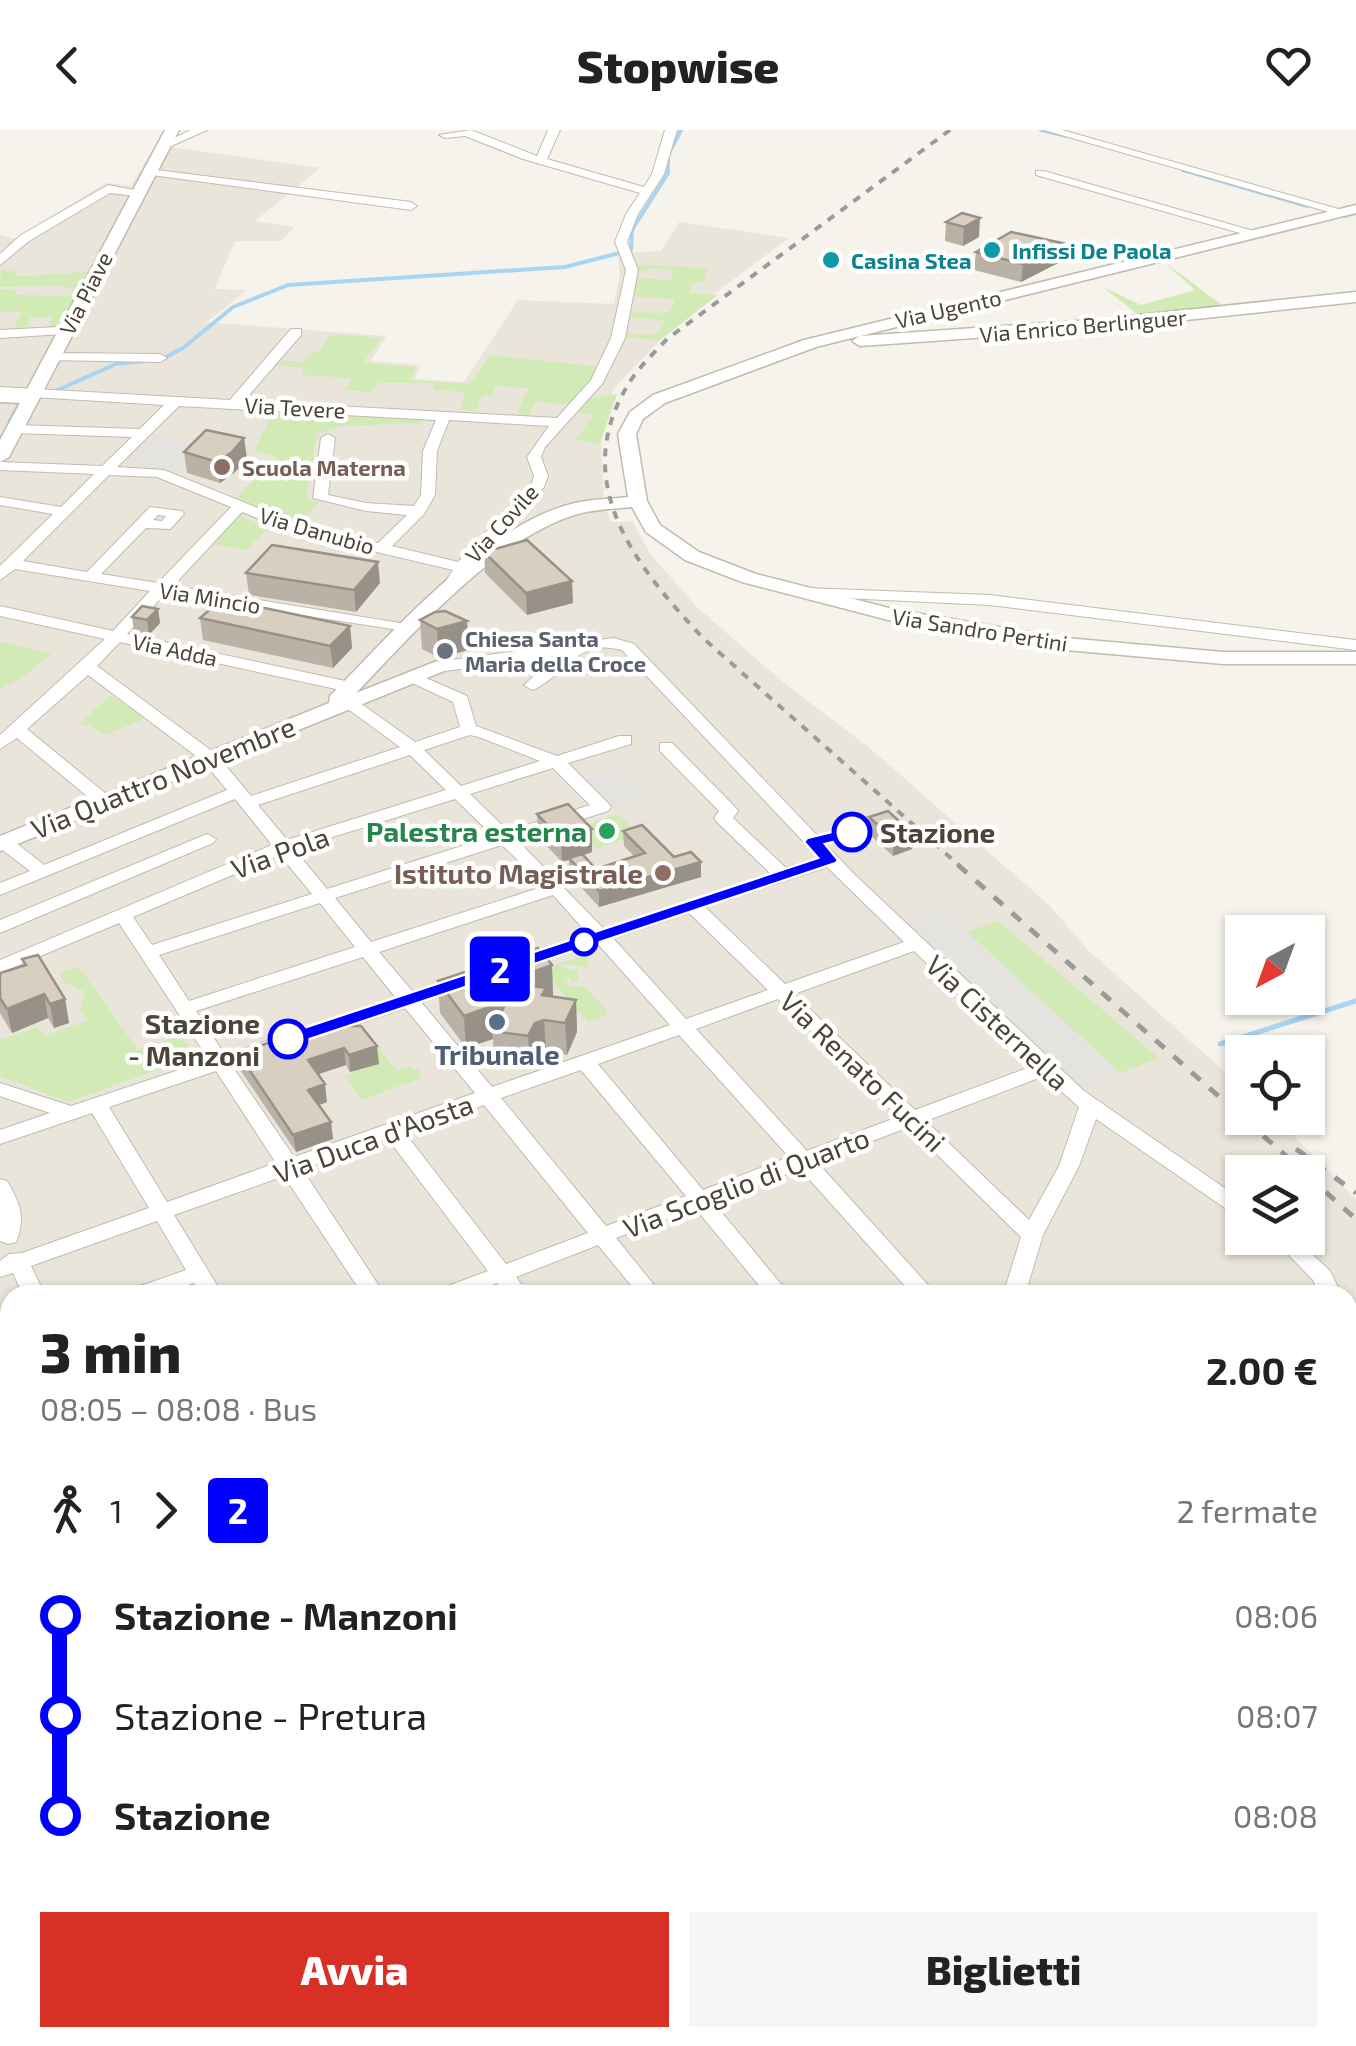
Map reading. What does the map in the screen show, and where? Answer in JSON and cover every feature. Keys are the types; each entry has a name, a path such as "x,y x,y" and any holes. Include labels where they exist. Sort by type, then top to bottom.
{"street":[{"path":"169,137 201,130"},
{"path":"541,160 554,130"},
{"name":"Via Covile","path":"352,688 539,484 541,476 534,457 557,422 597,381 618,338 632,270 625,252 632,214 658,174 671,130"},
{"path":"1050,130 1350,211"},
{"path":"445,136 466,132 541,160 646,191"},
{"name":"Via Piave","path":"0,458 169,137"},
{"path":"148,172 410,206"},
{"path":"1040,173 1258,234"},
{"path":"0,261 25,238 108,189 137,192"},
{"name":"Via Ugento","path":"638,501 628,434 632,421 642,410 669,395 810,343 1350,211"},
{"name":"Via Enrico Berlinguer","path":"810,343 923,339 1282,308 1356,297"},
{"path":"920,316 917,325 924,332 946,337"},
{"path":"870,327 923,339"},
{"path":"0,334 58,331"},
{"path":"234,404 296,332"},
{"path":"51,357 160,358"},
{"path":"0,394 32,394"},
{"name":"Via Tevere","path":"32,394 557,422"},
{"path":"0,575 178,400"},
{"path":"382,549 419,511 428,495 430,451 445,414"},
{"path":"14,429 147,432"},
{"path":"328,438 320,498 419,511"},
{"name":"Via Danubio","path":"0,466 110,468 178,478 297,529 462,572"},
{"path":"0,501 65,512"},
{"path":"462,572 552,515 638,501"},
{"name":"Via Sandro Pertini","path":"638,501 653,528 681,550 720,568 800,593 973,632 1114,650 1272,660 1356,658"},
{"path":"0,744 87,667 240,506"},
{"path":"90,576 142,522"},
{"name":"Via Mincio","path":"14,564 398,636"},
{"path":"800,593 990,600 1356,645"},
{"name":"Via Adda","path":"0,610 352,688"},
{"path":"398,636 437,667"},
{"name":"Via Cisternella","path":"437,667 614,643 628,647 830,860 1046,1068 1087,1115 1069,1166 1032,1235 1017,1285"},
{"path":"532,684 573,648"},
{"path":"87,667 210,758 286,846 642,1285"},
{"name":"Via Quattro Novembre","path":"2,843 325,710 352,688 380,688 437,667"},
{"path":"412,676 460,698 469,730"},
{"path":"352,688 557,888 804,1159 909,1285"},
{"path":"18,729 105,802"},
{"path":"0,890 243,797 469,730 557,762 602,807 148,952"},
{"name":"Via Pola","path":"0,967 286,846 625,740"},
{"path":"666,748 728,811 723,818 784,876"},
{"path":"0,927 206,838 238,865"},
{"path":"2,843 43,872"},
{"path":"0,1137 830,860"},
{"path":"187,1008 557,888"},
{"name":"Via Renato Fucini","path":"693,906 1032,1235"},
{"path":"122,915 367,1285"},
{"name":"Via Duca d'Aosta","path":"11,1264 163,1214 916,944"},
{"path":"585,1060 771,1285"},
{"name":"Via Scoglio di Quarto","path":"472,1285 1046,1068"},
{"path":"0,1090 70,1113"},
{"path":"96,1104 207,1285"},
{"path":"1087,1115 1156,1152 1225,1199"},
{"path":"393,1131 510,1285"},
{"path":"0,1186 12,1208 12,1231"},
{"path":"1300,1255 1326,1285"},
{"path":"11,1264 27,1285"},
{"path":"164,1285 200,1272"}],"shaded area":[{"path":"155,145 320,168 255,221 294,227 281,241 235,241 215,289 247,290 207,322 386,336 371,361 420,365 415,379 464,382 518,300 614,304 620,273 617,253 661,251 679,222 789,238 682,318 615,387 605,408 601,440 604,502 611,522 632,521 651,555 698,608 783,682 872,750 1049,905 1088,950 1225,1072 1225,1135 1293,1135 1313,1155 1225,1155 1225,1255 1325,1255 1325,1168 1356,1199 1356,1285 0,1285 0,235 15,239 106,183 131,186"},
{"path":"153,434 199,442 172,471 123,464"},
{"path":"621,768 651,798 614,810 584,780"},
{"path":"941,907 1120,1073 1081,1088 904,920"}],"green space":[{"path":"1163,261 1226,308 1140,316 1103,287 1141,305 1195,290"},
{"path":"637,265 707,268 705,282 692,282 690,293 718,295 660,340 621,337 625,333 655,335 665,321 627,317 631,299 631,312 669,313 676,299 631,296 634,278 671,280 674,270 652,268 636,273"},
{"path":"1,270 14,271 16,276 90,273 80,292 59,286 0,287"},
{"path":"0,289 15,289 16,295 77,296 61,329 48,328 52,318 31,317 24,329 13,330 21,312 0,312"},
{"path":"331,334 381,338 363,363 416,367 410,380 470,384 490,355 600,367 587,388 566,405 537,401 528,415 517,413 528,388 496,386 492,396 482,396 477,411 460,410 465,392 432,390 435,383 378,383 371,392 345,390 352,378 301,375 305,368 274,365 279,360 302,362 311,352 318,353"},
{"path":"617,394 600,444 576,440 593,415 575,412 591,398"},
{"path":"273,410 425,416 422,423 341,426 317,434 306,498 319,503 297,523 236,498 276,457 255,451"},
{"path":"240,516 268,527 247,550 210,544"},
{"path":"0,642 52,653 23,677 0,689"},
{"path":"111,695 144,719 105,735 79,724"},
{"name":"Palestra esterna","path":"618,814 639,834 596,849 575,828"},
{"path":"998,921 1159,1058 1120,1073 967,932"},
{"path":"591,953 589,967 559,967 577,970 579,981 571,982 570,977 565,981 572,987 584,986 610,1014 588,1022 542,970"},
{"path":"79,967 138,1050 181,1035 196,1056 68,1102 0,1076 0,1040 38,1027 45,1035 88,1021 80,1008 85,992 64,982 59,973"},
{"path":"377,1046 397,1071 411,1066 418,1069 421,1078 362,1100 345,1075 378,1064 368,1049"}],"building":[{"path":"962,213 980,218 964,227 946,222"},
{"path":"1011,232 1062,243 1023,264 976,252"},
{"path":"206,430 244,438 217,462 184,452"},
{"path":"527,540 572,581 526,593 484,552"},
{"path":"272,545 378,562 354,590 246,573"},
{"path":"222,599 350,626 330,646 200,618"},
{"path":"142,606 158,609 147,620 132,617"},
{"path":"445,611 467,621 437,629 420,620 435,612"},
{"path":"568,804 592,829 561,839 537,814"},
{"path":"888,811 913,834 894,840 869,817"},
{"path":"642,825 674,857 691,852 701,862 599,891 569,858 582,854 596,869 645,853 623,831"},
{"path":"538,948 552,965 505,982 546,988 542,995 576,1000 565,1023 535,1023 528,1036 492,1031 507,1001 464,1016 438,981"},
{"path":"38,955 65,999 50,1004 44,994 7,1009 0,998 0,973 26,965 22,959"},
{"path":"342,1026 361,1026 377,1046 349,1055 344,1048 308,1060 325,1084 308,1090 331,1122 293,1135 238,1053 303,1031 309,1039"}],"waterway":[{"path":"162,359 183,348 233,307 288,285 565,267 631,250 632,230 668,173 668,155 681,130"},
{"path":"1041,130 1067,136"},
{"path":"1183,170 1307,206"},
{"path":"1344,216 1356,213"},
{"path":"53,392 116,364 146,361"},
{"path":"10,421 19,404"},
{"path":"1220,1044 1356,1001"}],"railway":[{"path":"950,130 667,339 631,380 613,417 605,452 607,487 617,520 633,551 678,611 704,639 961,867"},
{"path":"958,865 1285,1155"},
{"path":"1296,1149 1356,1193"},
{"path":"1325,1191 1356,1219"}],"bus line":[{"name":"2","path":"288,1039 830,860 813,842 852,832"}],"place":[{"name":"Infissi De Paola","path":"992,250"},
{"name":"Casina Stea","path":"831,260"},
{"name":"Scuola Materna","path":"222,467"},
{"name":"Chiesa Santa Maria della Croce","path":"445,651"},
{"name":"Palestra esterna","path":"607,831"},
{"name":"Stazione","path":"852,832"},
{"name":"Istituto Magistrale","path":"663,873"},
{"name":"Tribunale","path":"497,1022"},
{"name":"Stazione - Manzoni","path":"288,1039"}]}
